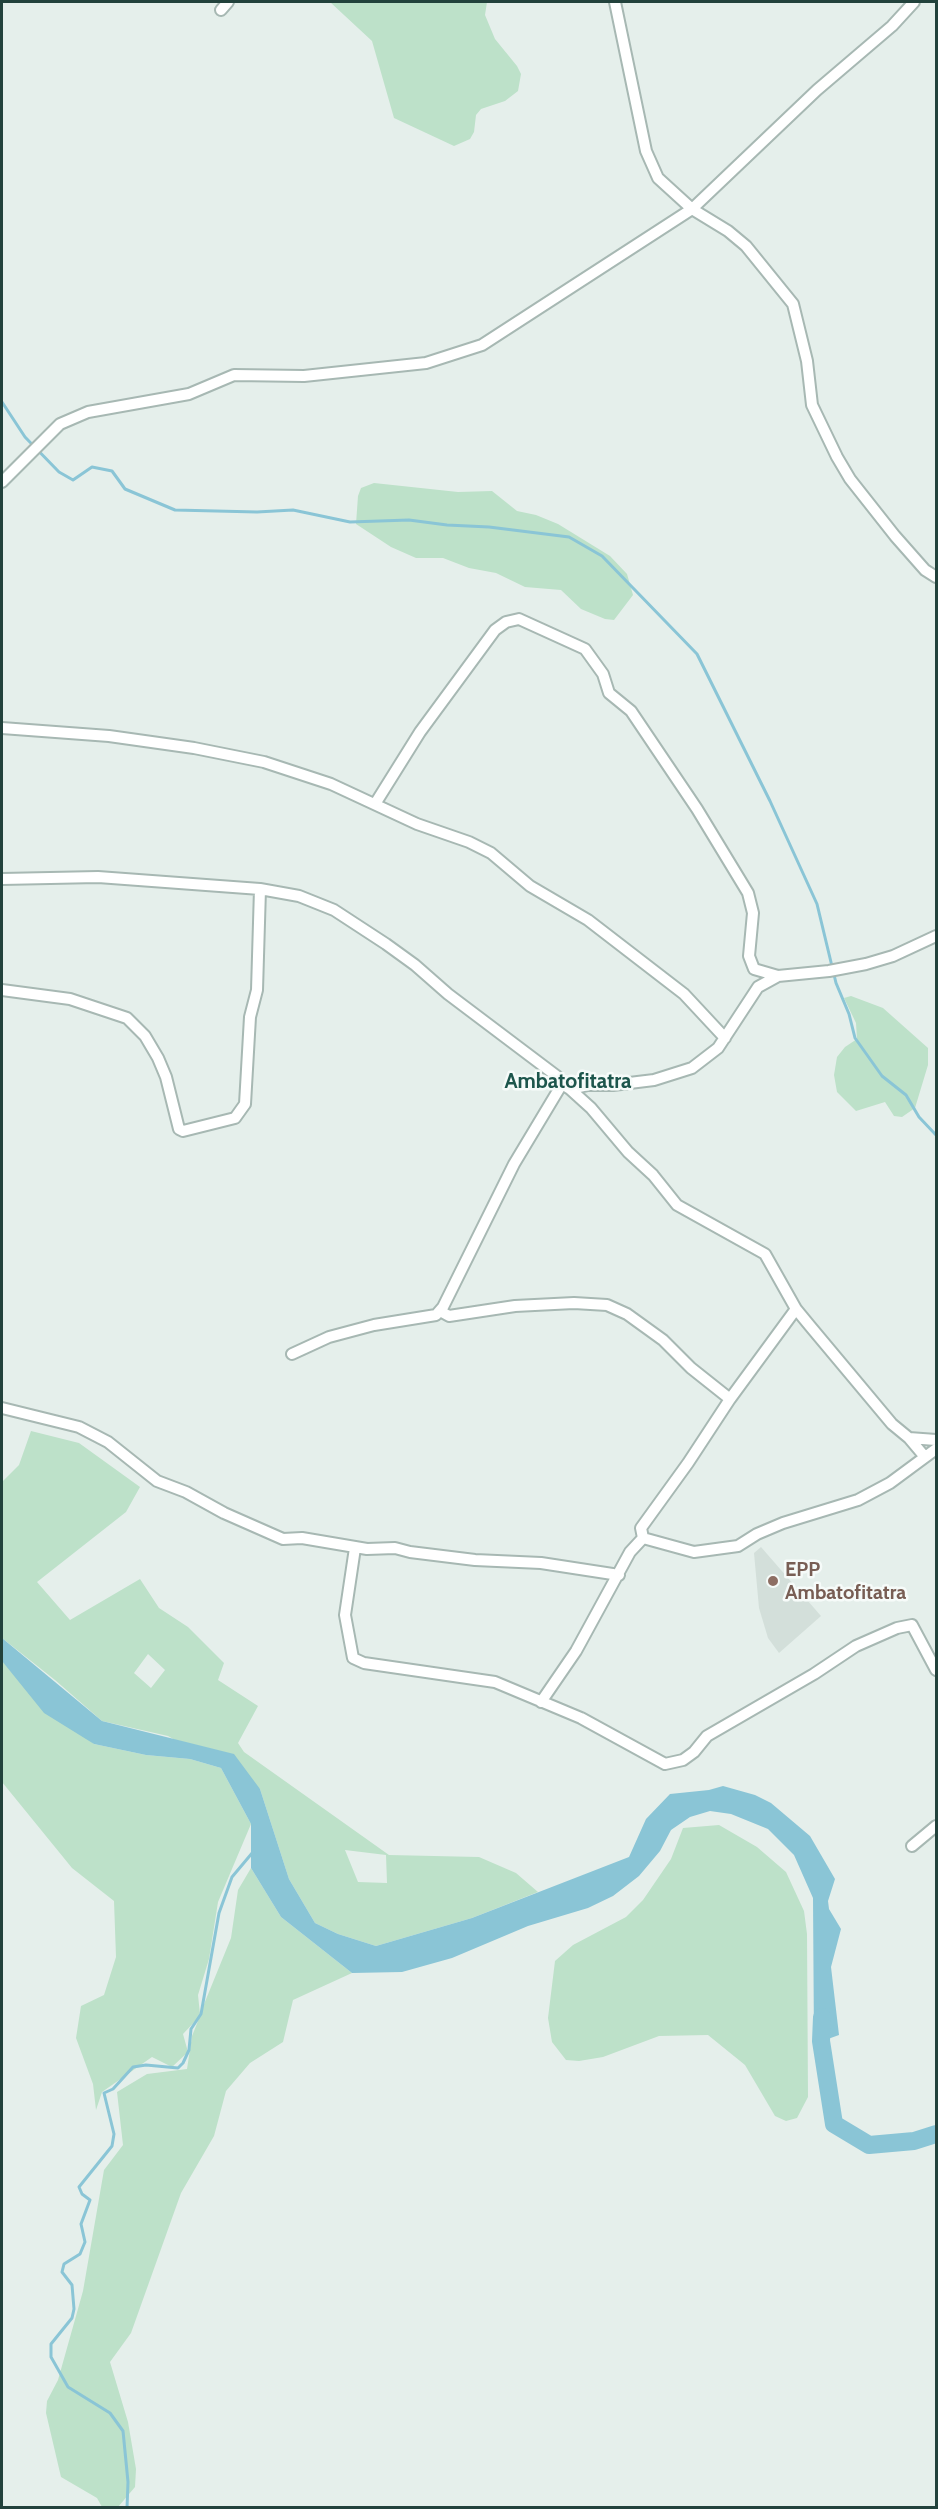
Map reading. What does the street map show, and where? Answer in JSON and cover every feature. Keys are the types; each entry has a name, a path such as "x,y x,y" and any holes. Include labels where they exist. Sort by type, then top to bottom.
{"street":[{"path":"615,2 646,151 658,178 692,209 728,231 746,246 793,304 807,361 812,405 837,457 850,479 895,536 925,570 936,577"},
{"path":"2,482 60,424 88,412 189,394 234,375 303,376 426,363 482,345 692,209 817,90 892,26 914,2"},
{"path":"375,804 420,732 495,630 506,622 519,619 585,649 603,674 609,693 631,711 697,809 748,893 753,913 749,956 754,969 778,976 829,971 893,956 936,936"},
{"path":"2,728 108,736 264,762 331,784 417,824 469,842 491,853 530,886 588,920 684,994 726,1038"},
{"path":"2,879 98,877 260,889 299,896 334,910 415,965 448,994 558,1077 566,1087 591,1108 628,1152 653,1175 677,1205 765,1254 796,1309 892,1424 909,1438 925,1457"},
{"path":"2,990 70,999 127,1018 145,1035 158,1058 166,1077 178,1129 183,1131 235,1118 245,1104 250,1017 257,990 260,889"},
{"path":"566,1087 654,1080 692,1068 718,1048 758,987 778,976"},
{"path":"292,1354 329,1337 374,1325 436,1315 514,1164 566,1087"},
{"path":"440,1311 449,1316 515,1306 574,1303 607,1305 627,1314 663,1340 692,1368 730,1399"},
{"path":"643,1538 640,1528 796,1309"},
{"path":"2,1408 79,1427 108,1442 157,1481 283,1539 302,1538 355,1548 395,1548 475,1560 541,1563 619,1575"},
{"path":"909,1438 936,1440"},
{"path":"643,1538 694,1552 738,1546 757,1534 783,1523 858,1500 890,1483 936,1449"},
{"path":"541,1702 576,1651 630,1552 643,1538"},
{"path":"355,1548 345,1615 353,1658 364,1663 495,1682 581,1718 664,1764 683,1760 715,1731 814,1674 856,1646 897,1628 912,1625 936,1670"},
{"path":"912,1846 936,1826"}],"shaded area":[{"name":"EPP Ambatofitatra","path":"761,1547 821,1616 779,1653 768,1638 759,1608 754,1553"}],"green space":[{"path":"330,2 487,2 485,15 495,39 521,74 518,91 505,101 481,109 476,115 474,132 470,139 454,146 394,118 372,41"},
{"path":"374,483 458,492 492,491 517,511 536,515 558,524 610,556 627,574 633,595 614,620 605,619 581,609 561,590 525,587 496,573 469,568 443,558 416,558 391,547 356,524 358,496 361,488"},
{"path":"851,996 883,1008 928,1048 928,1065 915,1108 902,1117 894,1116 885,1102 856,1111 837,1092 834,1075 837,1057 845,1047 857,1039 856,1023 844,998"},
{"path":"31,1431 79,1443 140,1487 126,1512 37,1582 70,1620 140,1579 159,1608 188,1627 224,1663 218,1680 258,1706 238,1743 244,1752 389,1855 479,1857 516,1873 538,1892 472,1918 376,1946 338,1934 315,1923 289,1879 260,1789 168,1736 102,1721 2,1638 2,1482 19,1465","holes":["148,1654 165,1670 151,1688 134,1673","345,1850 386,1855 387,1883 358,1882"]},
{"path":"2,1661 94,1744 146,1755 190,1759 221,1768 251,1824 218,1902 209,1959 198,1995 200,2014 231,1938 238,1890 251,1868 281,1917 352,1973 293,2000 283,2042 250,2063 226,2091 214,2136 181,2193 131,2333 110,2362 128,2422 136,2469 135,2487 118,2507 102,2507 97,2498 61,2477 46,2413 47,2401 58,2380 83,2291 104,2170 123,2145 117,2092 147,2074 187,2069 192,2036 200,2016 183,2034 188,2052 172,2067 152,2057 102,2092 96,2110 93,2084 76,2038 81,2006 104,1995 116,1957 114,1901 72,1868 2,1782"},
{"path":"719,1825 757,1847 786,1872 804,1911 807,1934 808,2097 797,2118 786,2121 775,2116 745,2065 708,2035 659,2036 603,2057 579,2061 566,2060 552,2042 548,2018 555,1961 573,1945 626,1917 643,1900 671,1859 683,1828"}],"water":[{"path":"2,1638 102,1721 234,1754 260,1789 289,1879 315,1923 338,1934 376,1946 472,1918 629,1857 646,1819 670,1794 709,1790 723,1786 755,1795 771,1803 810,1836 835,1879 828,1901 829,1909 841,1929 831,1967 839,2035 814,2044 813,1898 794,1855 768,1829 731,1814 710,1811 690,1817 671,1830 660,1851 639,1876 613,1896 588,1908 528,1926 452,1958 402,1972 352,1973 281,1917 251,1868 251,1824 221,1768 190,1759 146,1755 94,1744 44,1713 2,1661"}],"waterway":[{"path":"2,402 25,437 59,472 73,480 92,467 112,471 125,489 175,510 257,512 293,510 350,522 409,520 489,527 569,537 602,556 697,654 770,801 817,904 836,983 849,1014 855,1038 882,1076 906,1095 919,1117 936,1135"},
{"path":"127,2508 128,2482 123,2431 110,2413 68,2387 51,2357 51,2344 72,2318 74,2309 72,2285 62,2272 64,2264 80,2254 85,2242 81,2224 90,2200 82,2194 79,2187 112,2146 114,2134 104,2093 113,2089 133,2067 146,2065 178,2068 183,2063 189,2050 191,2029 201,2014 219,1913 232,1877 253,1852"},
{"path":"822,2017 821,2041 834,2124 869,2145 914,2141 936,2134"}],"place":[{"name":"EPP Ambatofitatra","path":"773,1581"}],"district":[{"name":"Ambatofitatra","path":"568,1082"}]}
